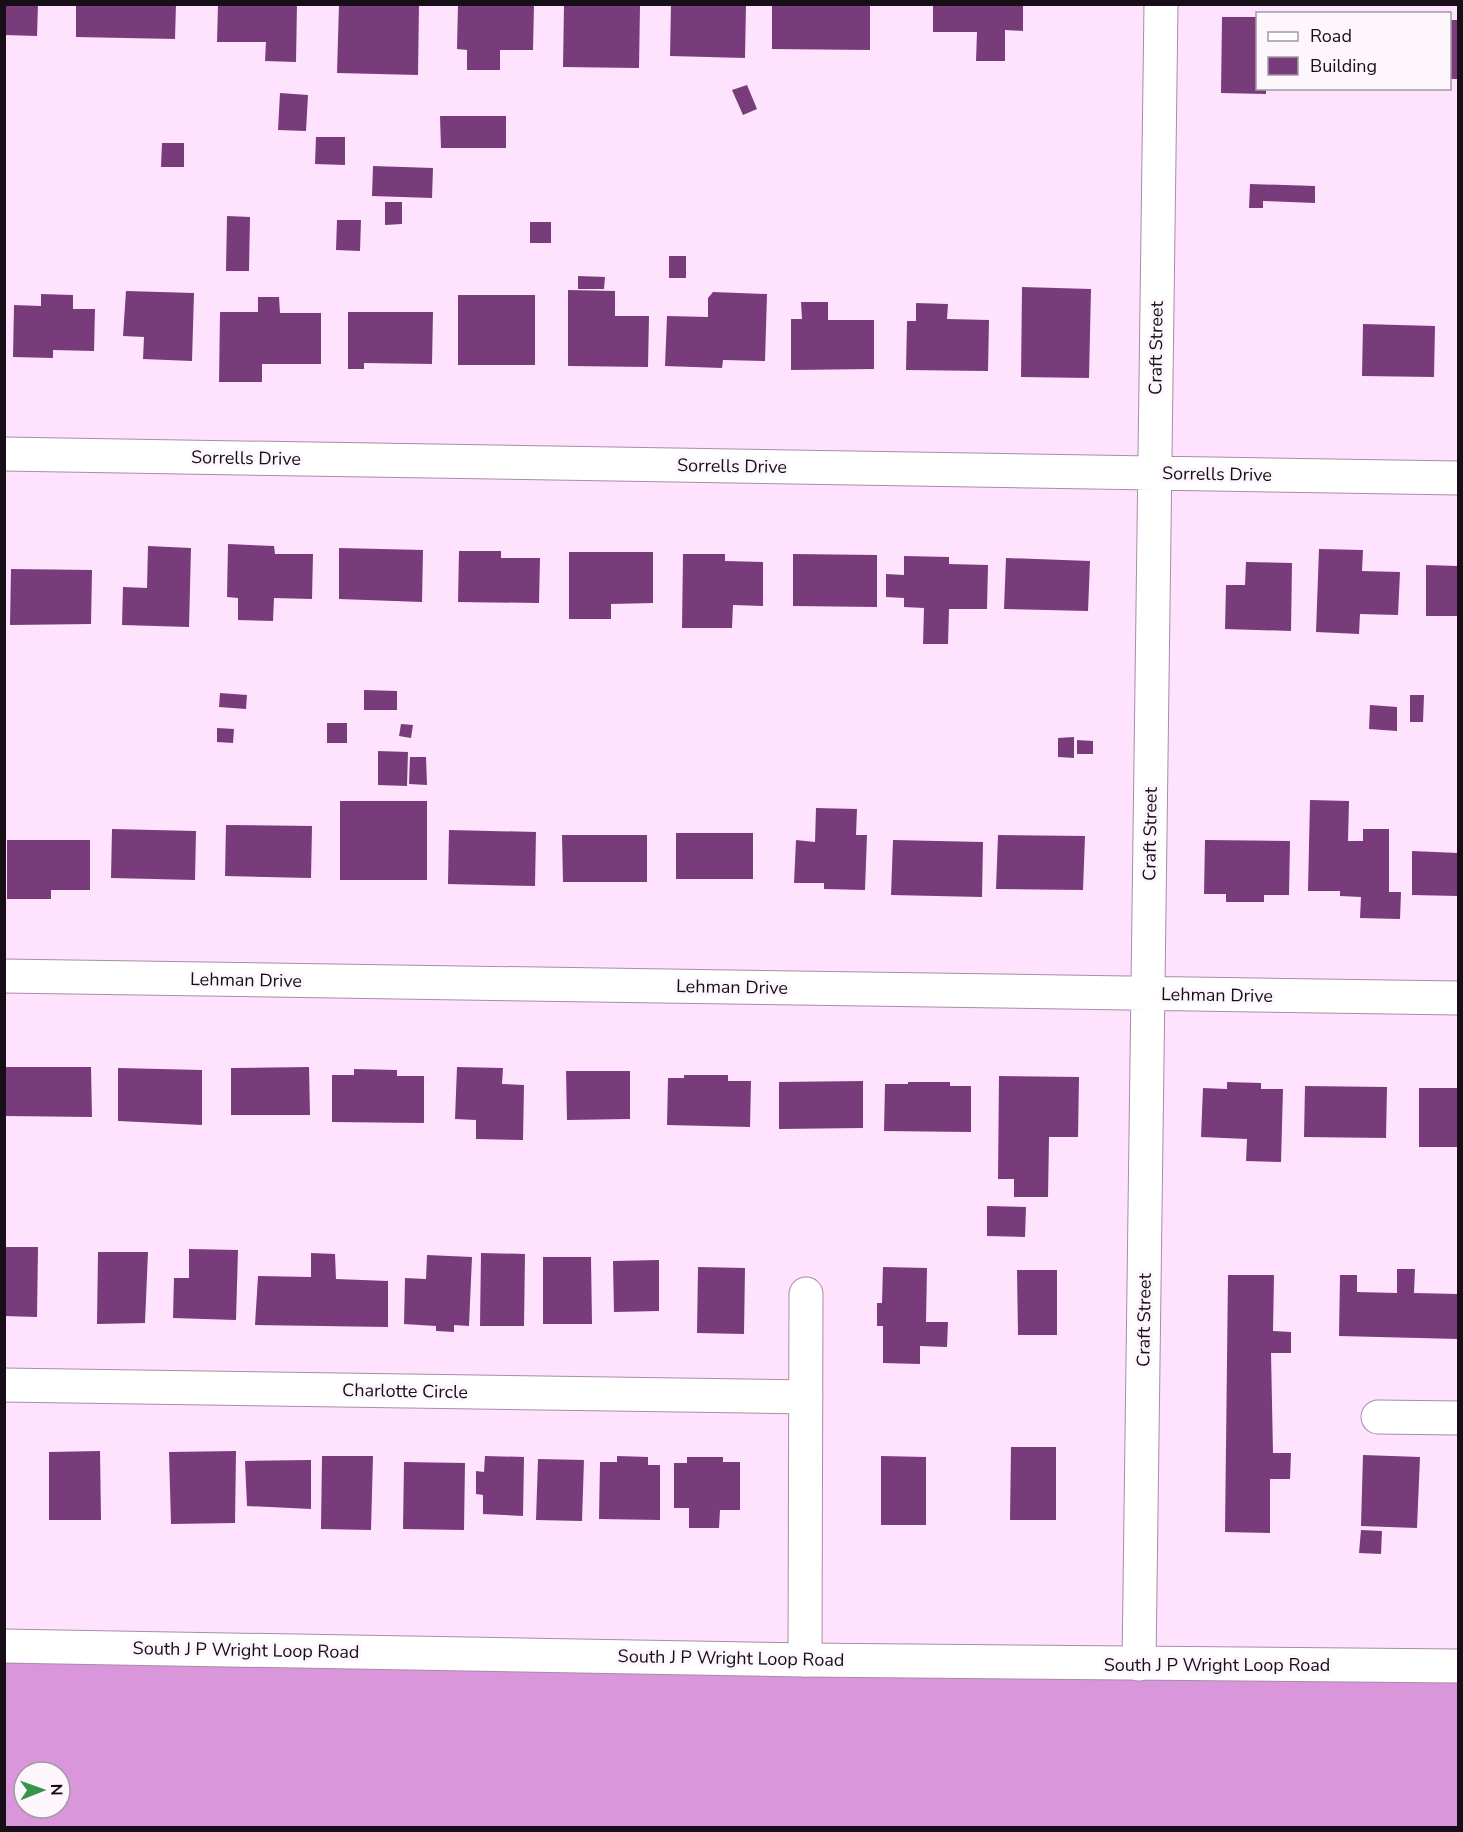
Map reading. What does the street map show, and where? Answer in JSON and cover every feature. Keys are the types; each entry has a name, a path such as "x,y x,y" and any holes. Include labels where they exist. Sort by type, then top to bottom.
{"street":[{"name":"Craft Street","path":"1139,1664 1161,4"},
{"name":"Sorrells Drive","path":"4,454 1458,477"},
{"name":"Lehman Drive","path":"4,976 1458,998"},
{"path":"806,1294 806,1660"},
{"name":"Charlotte Circle","path":"4,1385 806,1397"},
{"path":"1378,1416 1458,1418"},
{"name":"South J P Wright Loop Road","path":"4,1646 806,1660 1458,1666"}],"shaded area":[{"path":"5,1644 1458,1663 1458,1827 5,1828"}],"building":[{"path":"4,4 38,4 37,36 4,35"},
{"path":"76,4 176,4 175,39 76,37"},
{"path":"218,4 297,4 296,62 265,61 266,42 217,42"},
{"path":"339,4 419,4 418,75 337,73"},
{"path":"458,4 534,4 533,50 500,50 500,70 467,70 467,50 457,49"},
{"path":"671,4 746,4 745,58 670,56"},
{"path":"772,4 870,4 870,50 772,49"},
{"path":"933,4 1023,4 1023,31 1005,30 1005,61 976,61 977,32 933,32"},
{"path":"564,5 640,5 639,68 563,67"},
{"path":"1222,17 1256,17 1256,90 1266,90 1266,94 1221,93"},
{"path":"1451,20 1458,20 1458,79 1451,79"},
{"path":"747,85 757,109 743,115 732,90"},
{"path":"280,93 308,95 306,131 278,130"},
{"path":"440,116 506,116 506,148 441,148"},
{"path":"316,137 345,137 345,165 315,164"},
{"path":"162,143 184,143 184,167 161,167"},
{"path":"373,166 433,168 432,198 372,196"},
{"path":"1250,184 1315,186 1315,203 1263,201 1263,208 1249,208"},
{"path":"385,202 402,202 402,224 385,225"},
{"path":"227,216 250,217 249,271 226,271"},
{"path":"337,220 361,220 360,251 336,250"},
{"path":"530,222 551,222 551,243 530,243"},
{"path":"669,256 686,256 686,278 669,278"},
{"path":"578,276 605,277 604,289 578,289"},
{"path":"1022,287 1091,289 1089,378 1021,377"},
{"path":"568,290 615,291 615,316 649,316 648,367 568,366"},
{"path":"126,291 194,293 192,361 143,359 144,337 123,336"},
{"path":"713,292 767,294 765,361 723,360 722,368 665,366 667,316 708,317 708,298"},
{"path":"41,294 73,295 73,309 95,309 94,351 53,350 53,358 13,357 14,305 41,306"},
{"path":"458,295 535,295 535,365 458,365"},
{"path":"258,297 279,297 280,313 321,313 321,364 262,364 262,382 219,382 220,312 258,312"},
{"path":"801,302 828,302 828,320 874,320 874,369 791,370 791,319 802,319"},
{"path":"916,303 948,304 947,319 989,320 988,371 906,370 907,321 916,321"},
{"path":"348,312 433,312 432,364 364,363 364,369 348,369"},
{"path":"1363,324 1435,326 1434,377 1362,376"},
{"path":"228,544 274,546 275,554 313,554 312,599 274,598 273,621 238,620 238,598 227,597"},
{"path":"148,546 191,548 189,627 122,625 123,587 147,588"},
{"path":"339,548 423,550 422,602 339,599"},
{"path":"1319,549 1363,550 1362,571 1400,572 1398,615 1360,614 1359,634 1316,632"},
{"path":"459,551 501,551 501,558 540,558 539,603 458,602"},
{"path":"569,552 653,552 653,603 611,604 611,619 569,619"},
{"path":"683,554 725,554 725,561 763,562 763,606 733,605 732,628 682,628"},
{"path":"793,554 877,555 877,607 793,606"},
{"path":"904,556 949,557 949,564 988,565 987,609 949,609 948,644 923,644 924,608 904,607 904,598 886,597 886,574 904,575"},
{"path":"1006,558 1090,561 1088,611 1004,609"},
{"path":"1246,562 1292,563 1291,631 1225,629 1226,585 1245,585"},
{"path":"1426,565 1458,566 1458,616 1426,616"},
{"path":"11,569 92,570 91,624 10,625"},
{"path":"364,690 397,691 397,710 364,710"},
{"path":"220,693 247,695 246,709 219,707"},
{"path":"1410,695 1424,695 1423,722 1410,722"},
{"path":"1370,705 1397,707 1397,731 1369,729"},
{"path":"327,723 347,723 347,743 327,743"},
{"path":"401,724 413,725 411,738 399,736"},
{"path":"217,728 234,729 233,743 217,742"},
{"path":"1074,737 1074,758 1058,757 1058,738"},
{"path":"1077,740 1093,741 1093,754 1077,754"},
{"path":"378,751 408,752 407,786 378,785"},
{"path":"410,757 426,757 427,785 409,784"},
{"path":"1310,800 1349,801 1348,841 1363,841 1363,829 1389,829 1389,892 1401,892 1400,919 1360,918 1361,897 1340,896 1340,891 1308,891"},
{"path":"340,801 427,801 427,880 340,880"},
{"path":"816,808 857,809 856,835 867,835 865,890 824,889 824,883 794,883 796,840 815,842"},
{"path":"226,825 312,826 311,878 225,876"},
{"path":"112,829 196,831 195,880 111,878"},
{"path":"449,830 536,832 535,886 448,884"},
{"path":"676,833 753,833 753,879 676,879"},
{"path":"562,835 647,835 647,882 563,882"},
{"path":"998,835 1085,836 1083,890 996,889"},
{"path":"7,840 90,840 90,890 51,890 51,899 7,899"},
{"path":"893,840 983,842 982,897 891,895"},
{"path":"1205,840 1290,841 1289,895 1264,895 1264,902 1226,902 1226,894 1204,894"},
{"path":"1412,851 1458,853 1458,896 1412,895"},
{"path":"5,1067 91,1067 92,1117 6,1116"},
{"path":"309,1067 310,1115 231,1115 231,1068"},
{"path":"457,1067 503,1068 502,1084 524,1085 523,1140 476,1139 476,1120 455,1119"},
{"path":"118,1068 202,1070 202,1125 118,1121"},
{"path":"354,1069 397,1070 397,1076 424,1076 424,1123 332,1122 332,1075 354,1075"},
{"path":"566,1071 630,1071 630,1119 567,1120"},
{"path":"684,1075 728,1075 728,1081 751,1081 750,1127 667,1125 668,1078 684,1078"},
{"path":"999,1076 1079,1077 1078,1137 1049,1137 1048,1197 1014,1197 1014,1179 998,1179"},
{"path":"863,1081 863,1128 779,1129 779,1082"},
{"path":"908,1082 950,1082 950,1086 971,1086 971,1132 884,1131 885,1084 908,1084"},
{"path":"1227,1082 1261,1083 1261,1089 1283,1089 1281,1162 1246,1161 1247,1139 1201,1137 1203,1088 1227,1089"},
{"path":"1305,1086 1387,1087 1386,1138 1304,1137"},
{"path":"1419,1088 1458,1088 1458,1147 1419,1147"},
{"path":"987,1206 1026,1207 1025,1237 987,1236"},
{"path":"4,1247 38,1247 37,1317 4,1316"},
{"path":"189,1249 238,1250 236,1320 173,1318 174,1278 189,1278"},
{"path":"98,1252 148,1252 145,1323 97,1324"},
{"path":"311,1253 335,1254 336,1279 388,1281 388,1327 255,1325 258,1276 311,1277"},
{"path":"481,1253 525,1254 524,1326 480,1326"},
{"path":"427,1255 472,1257 469,1326 454,1325 454,1332 436,1331 436,1326 404,1324 405,1278 426,1279"},
{"path":"543,1257 591,1257 592,1324 543,1324"},
{"path":"659,1260 659,1311 614,1312 613,1261"},
{"path":"698,1267 745,1268 744,1334 697,1333"},
{"path":"883,1267 927,1268 926,1322 948,1322 947,1347 920,1346 920,1364 883,1363 883,1326 877,1326 877,1303 882,1303"},
{"path":"1397,1269 1415,1269 1414,1293 1458,1294 1458,1339 1339,1336 1340,1275 1357,1275 1357,1292 1397,1293"},
{"path":"1017,1270 1057,1270 1057,1335 1018,1335"},
{"path":"1228,1275 1274,1275 1273,1331 1291,1332 1291,1353 1271,1353 1273,1453 1291,1453 1290,1479 1270,1479 1270,1533 1225,1532"},
{"path":"1011,1447 1056,1447 1056,1520 1010,1520"},
{"path":"100,1451 101,1520 49,1520 49,1452"},
{"path":"236,1451 235,1523 171,1524 169,1452"},
{"path":"1363,1455 1420,1457 1417,1528 1361,1526"},
{"path":"322,1456 373,1456 371,1530 321,1529"},
{"path":"485,1456 524,1457 523,1516 483,1514 483,1495 476,1494 476,1471 484,1472"},
{"path":"617,1456 648,1457 648,1465 660,1465 660,1520 599,1519 600,1462 617,1462"},
{"path":"881,1456 926,1457 926,1525 881,1525"},
{"path":"687,1457 723,1457 723,1462 740,1462 740,1510 720,1510 719,1528 689,1528 689,1508 674,1508 674,1463 687,1463"},
{"path":"538,1459 584,1460 582,1521 536,1520"},
{"path":"311,1460 311,1509 247,1506 245,1461"},
{"path":"404,1462 465,1463 464,1530 403,1529"},
{"path":"1361,1530 1382,1531 1381,1554 1359,1553"}]}
